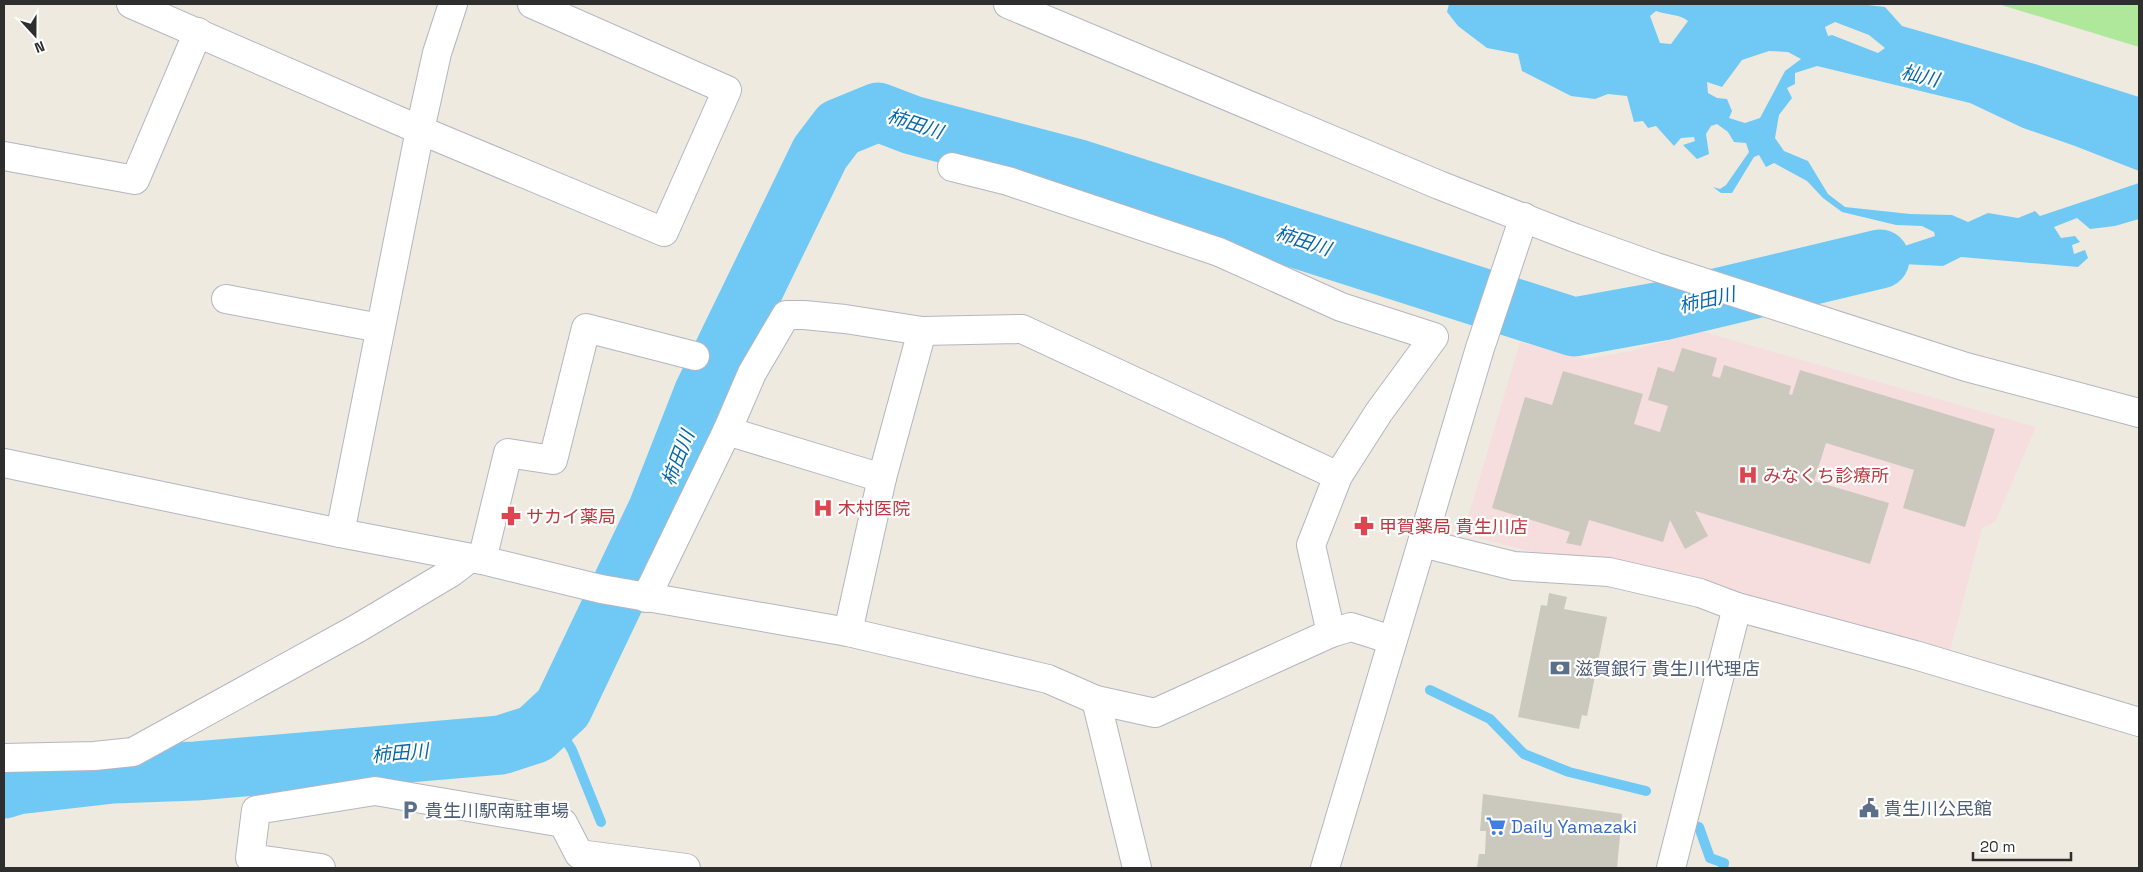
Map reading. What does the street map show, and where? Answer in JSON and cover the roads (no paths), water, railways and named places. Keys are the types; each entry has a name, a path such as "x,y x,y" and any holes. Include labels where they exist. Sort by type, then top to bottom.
{"street":[{"path":"131,4 420,130 664,232 727,90 532,4"},
{"path":"340,533 420,130 437,53 453,4"},
{"path":"1008,4 1439,185 1575,238 1966,367 2139,413"},
{"path":"4,156 135,180 198,32"},
{"path":"952,167 1008,181 1219,252 1341,307 1434,337 1379,412 1338,476 1311,545 1331,633"},
{"path":"1325,868 1480,348 1524,217"},
{"path":"226,299 380,328"},
{"path":"637,596 727,431 752,373 786,315 845,318 922,331 1022,329 1338,476"},
{"path":"4,758 94,756 133,752 358,628 476,559 508,453 553,460 586,328 695,356"},
{"path":"848,632 882,478 922,331"},
{"path":"727,431 882,478"},
{"path":"4,463 340,533 476,559 601,589 848,632 1048,679 1096,700 1156,713 1331,633 1351,627 1392,640"},
{"path":"1422,543 1514,566 1609,572 1700,593 1737,607 1915,655 2139,722"},
{"path":"1670,868 1737,607"},
{"path":"1096,700 1137,868"},
{"path":"321,868 250,858 256,810 375,791 563,823 578,861 686,868"}],"water":[{"name":"杣川","path":"1449,4 1860,4 1885,7 1902,26 2035,64 2139,97 2139,171 2023,128 1970,103 1817,66 1795,73 1795,84 1787,88 1792,98 1779,115 1775,138 1784,151 1808,161 1828,194 1845,207 1910,214 1952,215 1968,222 1988,213 2018,218 2035,211 2040,216 2139,183 2139,219 2115,226 2090,229 2077,218 2054,227 2061,238 2075,236 2080,242 2072,245 2074,254 2085,250 2088,258 2078,267 1961,257 1943,266 1902,264 1826,283 1808,281 1794,275 1871,257 1935,236 1934,232 1922,226 1896,225 1842,212 1823,198 1807,181 1774,163 1766,167 1759,155 1754,157 1732,193 1721,193 1713,187 1720,189 1726,185 1749,152 1746,143 1734,142 1728,132 1717,124 1711,126 1706,134 1709,154 1697,159 1683,145 1695,141 1694,137 1681,138 1674,146 1656,126 1648,128 1643,121 1634,122 1627,96 1608,94 1595,99 1571,96 1522,71 1518,54 1487,48 1458,26 1447,12","holes":["1656,11 1681,17 1688,21 1671,44 1660,43 1650,16","1835,22 1869,35 1885,48 1878,53 1832,35 1828,36 1825,27","1769,51 1788,52 1801,59 1785,71 1760,118 1745,123 1729,118 1732,111 1727,99 1717,98 1708,93 1707,82 1722,87 1742,60"]}],"waterway":[{"name":"柿田川","path":"4,789 17,785 113,774 196,771 501,745 535,734 563,708 657,511 703,394 820,153 839,128 878,112 912,125 1079,169 1574,327 1662,311 1880,259"},
{"path":"1540,341 1549,320"},
{"path":"1430,690 1490,719 1524,754 1569,772 1646,791"},
{"path":"552,718 572,750 601,822"},
{"path":"1699,827 1710,858 1724,863 1723,868"}],"place":[{"name":"みなくち診療所","path":"1748,475"},
{"name":"木村医院","path":"823,508"},
{"name":"サカイ薬局","path":"511,516"},
{"name":"甲賀薬局 貴生川店","path":"1364,526"},
{"name":"滋賀銀行 貴生川代理店","path":"1560,668"},
{"name":"貴生川公民館","path":"1869,808"},
{"name":"貴生川駅南駐車場","path":"410,810"},
{"name":"Daily Yamazaki","path":"1496,826"}]}
